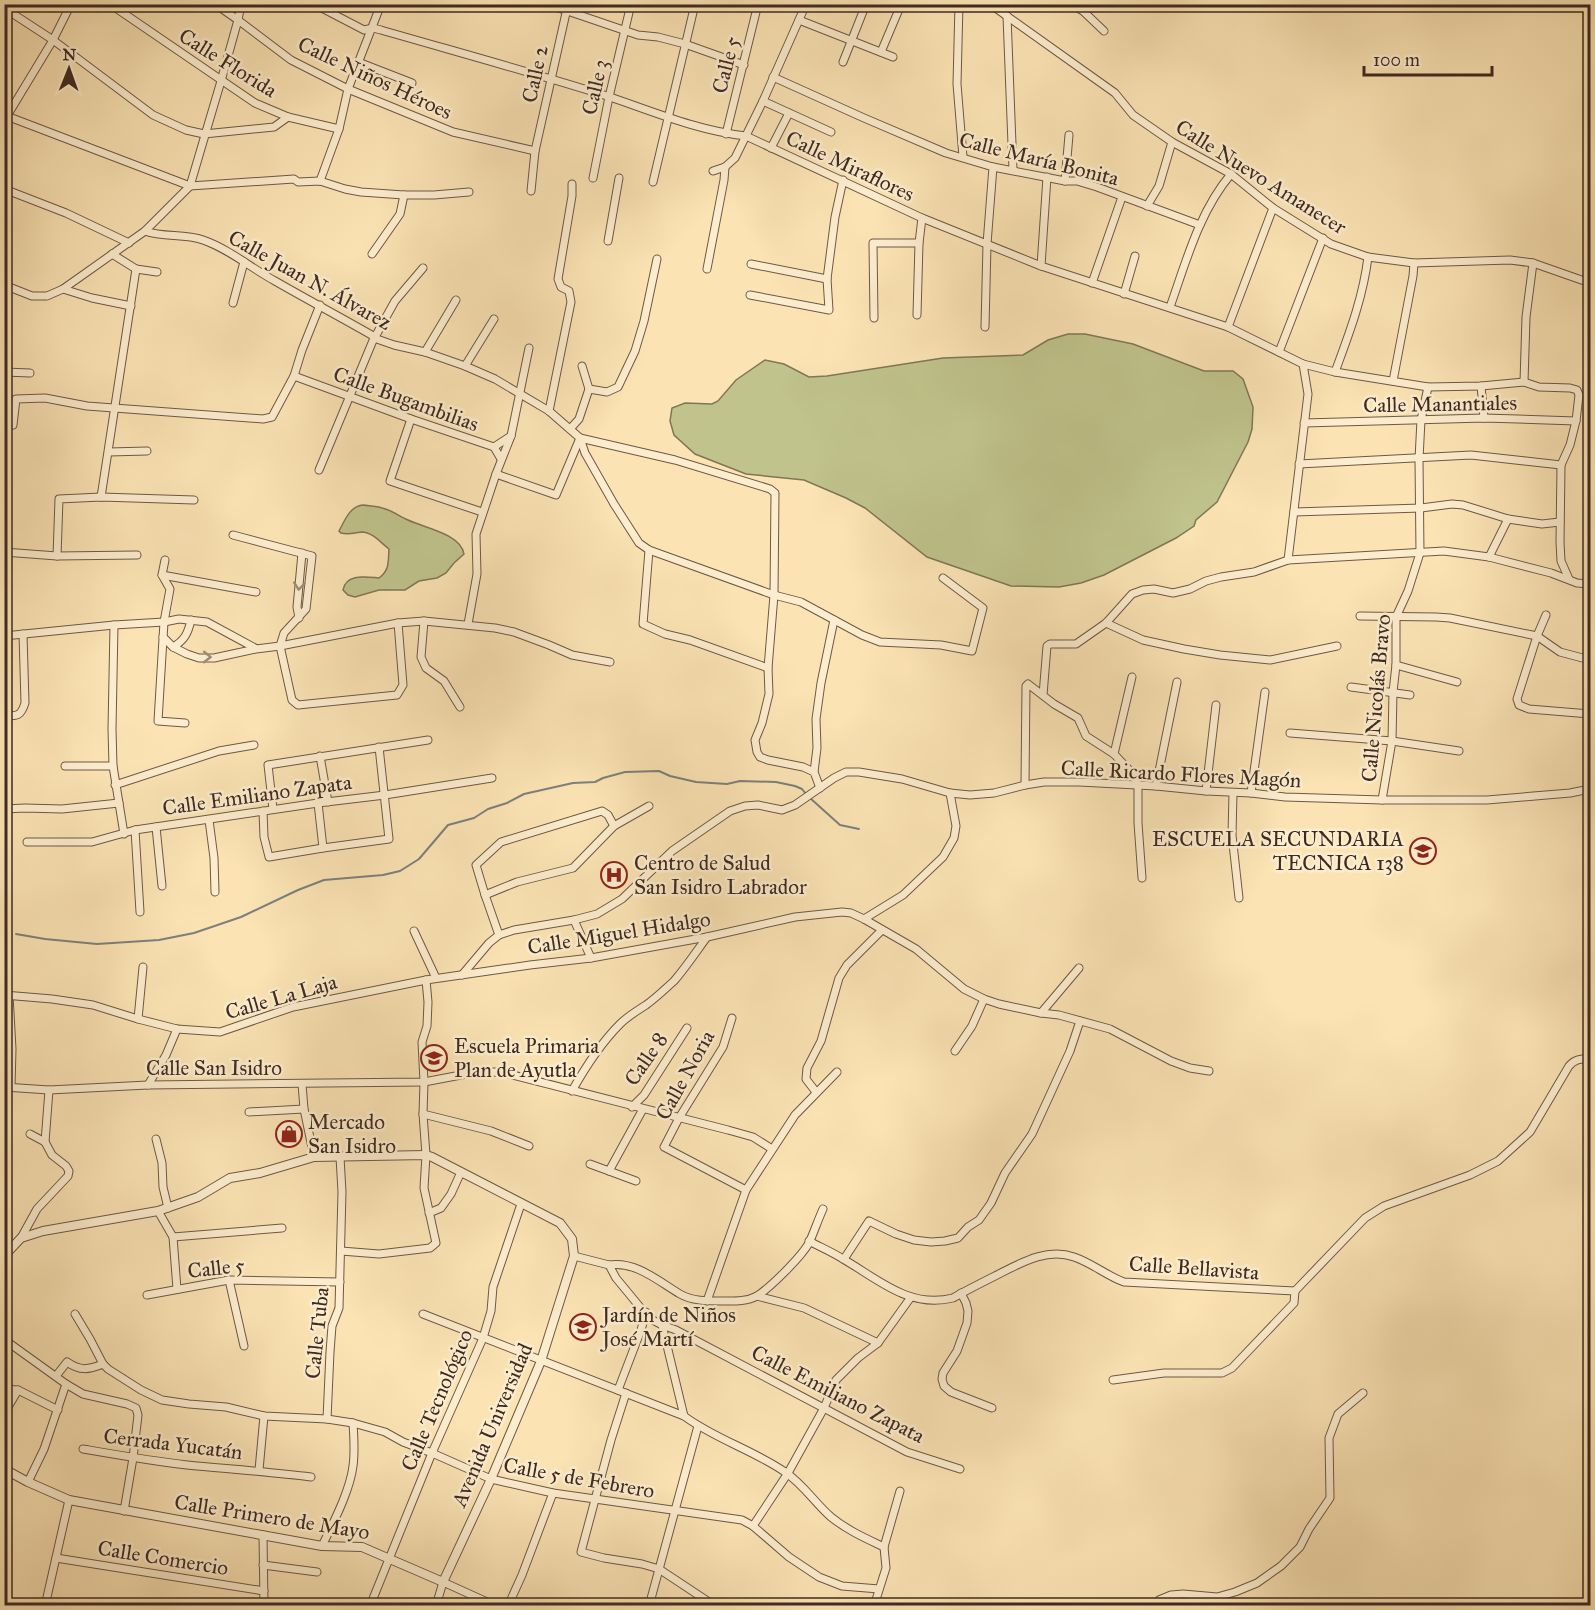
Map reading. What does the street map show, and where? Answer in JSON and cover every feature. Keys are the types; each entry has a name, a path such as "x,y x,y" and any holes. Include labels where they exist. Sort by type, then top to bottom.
{"street":[{"path":"71,4 53,40 6,116 190,186 294,179 298,182 320,181 361,192 404,195 469,192"},
{"name":"Calle Florida","path":"110,4 255,104 288,117 339,129"},
{"name":"Calle Niños Héroes","path":"215,4 291,60 348,89 453,132 535,151"},
{"path":"4,285 32,296 47,296 63,289 145,231 190,186 241,4"},
{"path":"320,181 339,129 348,89 381,4"},
{"path":"547,4 567,7 638,35 685,44 744,64"},
{"name":"Calle 3","path":"592,178 631,4"},
{"path":"653,182 695,4"},
{"name":"Calle 5","path":"726,134 758,4"},
{"path":"713,171 725,167 735,158 806,4"},
{"path":"843,62 866,4"},
{"path":"959,4 957,84 963,157"},
{"name":"Calle Nuevo Amanecer","path":"990,4 1115,93 1133,115 1172,142 1231,174 1273,208 1330,244 1368,257 1414,263 1510,260 1533,263 1590,283"},
{"path":"1071,4 1083,11 1104,31"},
{"name":"Calle Miraflores","path":"316,5 364,30 373,28 609,97 669,118 726,134 746,136 922,218 1041,266 1228,327 1303,364 1335,372 1428,387 1524,382 1539,387 1570,388 1577,390 1579,395 1576,421"},
{"name":"Calle 2","path":"531,191 535,151 567,7"},
{"path":"881,52 900,7"},
{"path":"4,8 53,40 153,115 186,130 204,134 274,127 288,117"},
{"path":"1006,16 1013,170"},
{"path":"799,20 893,57"},
{"path":"358,62 412,83"},
{"name":"Calle María Bonita","path":"773,76 946,153 993,167 1077,181 1200,225"},
{"path":"763,101 831,132"},
{"path":"771,148 789,113"},
{"path":"1065,180 1070,135"},
{"path":"1147,206 1159,186 1172,142"},
{"path":"707,269 725,167"},
{"path":"985,327 987,244 993,167"},
{"path":"1170,308 1200,225 1221,186 1231,174"},
{"path":"1041,266 1047,177"},
{"path":"608,241 619,178"},
{"path":"750,295 829,310 827,279 835,217 843,180"},
{"path":"549,411 571,303 569,291 561,287 558,279 572,184"},
{"path":"4,189 66,213 129,243"},
{"path":"372,254 400,214 404,195"},
{"path":"1092,283 1122,197"},
{"path":"1228,327 1273,208"},
{"path":"917,315 922,218"},
{"name":"Calle Juan N. Álvarez","path":"145,231 152,234 190,236 205,240 374,337 394,345 425,352 495,379 549,411 580,438"},
{"path":"1279,352 1323,238"},
{"path":"874,318 873,243 919,243"},
{"path":"112,254 136,269 157,272"},
{"path":"1124,294 1135,256"},
{"path":"1335,372 1365,283 1368,257"},
{"path":"589,389 607,392 618,387 644,321 657,260"},
{"path":"232,303 244,262"},
{"path":"1393,381 1414,263"},
{"path":"1524,382 1526,317 1533,263"},
{"path":"751,264 827,279"},
{"path":"319,470 374,337 395,301 423,268"},
{"path":"101,496 136,269"},
{"path":"63,289 131,306"},
{"path":"425,352 456,300"},
{"path":"4,425 13,425 16,399 45,398 87,406 264,419 272,417 294,376 320,305"},
{"path":"465,366 494,319"},
{"path":"468,624 477,574 476,534 511,436 529,348"},
{"path":"1288,560 1308,394 1303,364"},
{"path":"570,429 579,419 589,389 582,366"},
{"path":"4,372 30,373"},
{"name":"Calle Bugambilias","path":"294,376 494,447 501,459"},
{"path":"1481,386 1484,418"},
{"name":"Calle Nicolás Bravo","path":"1382,800 1392,741 1396,617 1408,591 1420,553 1419,459 1421,420 1428,387"},
{"name":"Calle Manantiales","path":"1304,423 1484,418 1576,421"},
{"path":"411,419 390,481 482,512"},
{"path":"1569,579 1561,561 1561,465 1570,445 1576,421"},
{"path":"494,447 511,436"},
{"path":"496,474 556,495 580,438"},
{"path":"580,438 585,453 614,504 639,543 649,550 774,595 801,602 862,635 880,642 941,645 972,651 983,608 943,578"},
{"path":"580,438 675,460 770,489 775,493 774,595 768,668 769,694 755,740 760,757 803,767 814,772"},
{"path":"109,452 147,451"},
{"path":"1299,464 1471,455 1561,465"},
{"path":"57,556 59,499 101,496 194,500"},
{"path":"1294,512 1421,508 1452,504 1463,505 1508,519 1542,524 1560,522"},
{"path":"1489,557 1508,519"},
{"path":"233,535 312,555 306,609 284,633 280,646 292,700 298,705 397,695 403,685 398,623"},
{"path":"649,550 643,624 665,634 690,640 768,668"},
{"path":"1043,695 1047,646 1076,644 1106,623 1132,594 1143,590 1173,593 1190,589 1206,581 1254,572 1288,560 1444,551 1489,557 1551,573 1577,583 1590,584"},
{"path":"4,552 57,556 137,555"},
{"path":"165,560 162,575 170,589 164,622 158,721 185,723"},
{"path":"1551,573 1561,561"},
{"path":"162,575 256,592"},
{"path":"1546,615 1517,699 1519,705 1528,709 1590,714"},
{"path":"1360,616 1450,618 1537,636 1560,652 1590,660"},
{"path":"4,636 179,619 207,622 256,649"},
{"path":"173,647 183,641 191,620"},
{"path":"820,788 814,772 817,748 816,719 834,620"},
{"path":"424,621 421,657 426,668 444,681 460,706"},
{"path":"163,637 173,647 187,654 199,658 214,658 398,623 424,621 495,628 549,645 572,655 610,662"},
{"path":"1106,623 1143,640 1220,655 1270,660 1337,646"},
{"path":"114,624 112,766 124,834"},
{"path":"4,716 17,716 23,711 26,703 23,634"},
{"path":"1396,665 1456,682"},
{"path":"1114,754 1132,677"},
{"path":"1156,786 1177,682"},
{"path":"1025,785 1026,686 1028,684 1054,704 1078,718 1086,736 1114,754 1132,773 1138,785 1142,878"},
{"path":"1351,687 1410,695"},
{"path":"1251,793 1265,692"},
{"path":"1206,791 1216,705"},
{"path":"1290,733 1392,741 1459,751"},
{"path":"273,809 268,765 428,740"},
{"path":"115,785 219,751 254,746"},
{"path":"263,811 264,837 268,857 389,839 379,747"},
{"path":"320,756 328,802"},
{"path":"65,766 112,766"},
{"name":"Calle Ricardo Flores Magón","path":"499,935 597,914 622,899 672,851 730,811 758,805 782,810 795,805 846,772 902,779 950,793 970,795 994,793 1044,782 1156,786 1285,797 1382,800 1487,800 1570,794 1590,789"},
{"name":"Calle Emiliano Zapata","path":"27,842 92,842 135,830 492,778"},
{"path":"864,919 903,895 943,856 954,838 956,826 950,793"},
{"path":"1233,793 1232,835 1239,898"},
{"path":"4,810 62,809 119,803"},
{"path":"318,803 323,848"},
{"path":"484,895 517,882 573,868 614,826 649,806"},
{"path":"462,975 489,943 499,935 476,865 501,842 602,811 608,815 614,826"},
{"path":"209,820 214,858 215,892"},
{"path":"156,827 162,886"},
{"path":"135,830 140,912"},
{"name":"Calle Miguel Hidalgo","path":"426,980 591,958 707,937 795,916 851,913 916,949 964,989 984,999 1059,1015 1110,1029 1171,1061 1190,1068 1209,1071"},
{"path":"574,920 591,958"},
{"path":"816,1092 806,1079 807,1068 821,1041 839,978 847,966 882,930"},
{"path":"414,931 436,978"},
{"path":"572,1091 601,1044 635,1011 646,1005 672,982 707,937"},
{"path":"138,1019 143,967"},
{"path":"1041,1013 1079,968"},
{"path":"341,1251 379,1254 430,1248 436,1243 424,1188 426,1155 422,1042 427,1026 426,980"},
{"name":"Calle La Laja","path":"7,995 93,1005 177,1029 220,1032 293,1007 426,980"},
{"path":"7,995 12,1049 8,1087"},
{"path":"955,1051 972,1026 984,999"},
{"name":"Calle Noria","path":"732,1018 723,1047 679,1118 664,1147 746,1190"},
{"path":"844,1259 869,1221 896,1234 931,1242 958,1238 968,1227 979,1220 991,1203 1005,1173 1032,1134 1070,1051 1080,1021"},
{"name":"Calle 8","path":"632,1107 644,1095 687,1028"},
{"path":"148,1085 166,1055 177,1029"},
{"path":"1113,1380 1164,1373 1222,1373 1232,1368 1293,1303 1295,1291 1365,1218 1384,1206 1470,1175 1498,1161 1530,1132 1573,1061 1590,1058"},
{"name":"Calle San Isidro","path":"8,1087 49,1090 148,1085 424,1082 482,1071 505,1073 728,1130 753,1137 772,1149"},
{"path":"707,1301 746,1190 795,1115 837,1072"},
{"path":"302,1084 304,1109 314,1157"},
{"path":"6,1252 21,1238 37,1209 68,1176 69,1171 66,1166 52,1155 45,1142 49,1090"},
{"path":"249,1112 304,1109"},
{"name":"Calle 8","path":"609,1171 643,1109"},
{"path":"423,1114 491,1131 529,1146"},
{"path":"30,1134 45,1142"},
{"path":"156,1140 162,1163 163,1187 168,1208"},
{"path":"21,1238 158,1211 198,1197 230,1178 260,1173 314,1157 426,1155 560,1223 572,1239 574,1256 609,1265 634,1267 690,1298 707,1301 742,1301 757,1296 803,1253 823,1209"},
{"name":"Calle Tuba","path":"327,1419 332,1326 339,1308 342,1192 340,1157"},
{"path":"590,1164 636,1181"},
{"path":"429,1213 441,1208 451,1194 461,1172"},
{"name":"Calle Tecnológico","path":"369,1605 483,1338 491,1311 493,1287 521,1204"},
{"name":"Calle 5","path":"158,1211 174,1237 177,1289 229,1280 340,1282"},
{"path":"174,1237 282,1228"},
{"name":"Calle Bellavista","path":"809,1241 844,1259 870,1277 911,1297 928,1301 953,1298 1024,1261 1052,1254 1065,1254 1076,1258 1124,1282 1295,1291"},
{"name":"Avenida Universidad","path":"436,1605 442,1582 491,1479 542,1361 574,1256"},
{"name":"Calle Emiliano Zapata","path":"609,1265 616,1278 649,1318 907,1452 960,1469"},
{"path":"229,1280 243,1346"},
{"path":"147,1295 177,1289"},
{"path":"961,1293 968,1311 967,1323 957,1351 943,1373 942,1379 944,1386 951,1392 992,1408"},
{"path":"757,1296 804,1308 878,1343"},
{"path":"753,1526 788,1473 824,1408 836,1380 858,1358 878,1343 911,1297"},
{"path":"646,1312 622,1392 581,1552 659,1569 715,1605"},
{"path":"56,1376 67,1362 76,1368 85,1369 103,1364 75,1314"},
{"path":"423,1314 684,1416 698,1426 788,1473 831,1517 851,1531 884,1547"},
{"path":"662,1325 684,1416"},
{"path":"4,1342 9,1343 83,1394 128,1404 136,1408 138,1415 133,1458 124,1511"},
{"name":"Calle 5 de Febrero","path":"103,1364 141,1390 162,1400 226,1407 264,1416 327,1419 353,1423 385,1432 403,1442 491,1479 553,1493 742,1520 819,1577 842,1586 879,1589"},
{"path":"28,1482 44,1449 66,1384"},
{"path":"4,1389 18,1390 58,1410"},
{"path":"4,1414 18,1390"},
{"path":"1155,1605 1159,1600 1171,1595 1217,1597 1242,1589 1257,1583 1281,1566 1300,1547 1330,1498 1329,1438 1338,1414 1363,1393"},
{"path":"259,1470 264,1416"},
{"path":"322,1546 350,1484 353,1467 353,1423"},
{"path":"649,1605 698,1426"},
{"name":"Cerrada Yucatán","path":"83,1449 186,1465 259,1470 311,1477"},
{"name":"Calle Primero de Mayo","path":"4,1469 69,1500 322,1546 362,1547 496,1605"},
{"path":"874,1605 886,1568 884,1547 900,1491"},
{"path":"508,1605 522,1575 553,1493"},
{"path":"45,1605 69,1500"},
{"path":"263,1535 264,1605"},
{"name":"Calle Comercio","path":"56,1558 264,1591"},
{"path":"262,1565 317,1572"}],"green space":[{"path":"1068,334 1085,334 1133,344 1204,371 1233,371 1243,379 1253,407 1252,429 1248,442 1217,502 1196,520 1194,526 1176,538 1104,575 1081,583 1059,587 1011,586 927,557 865,508 846,498 804,480 746,474 695,454 674,435 670,421 672,408 685,403 712,404 718,401 736,380 765,360 784,364 809,377 827,376 943,358 1023,355 1048,340"},
{"path":"363,505 386,509 441,533 456,541 464,554 446,573 437,578 419,581 405,590 379,590 355,597 348,595 343,590 352,578 379,578 388,565 389,549 373,536 366,532 346,534 339,531 351,511"}],"waterway":[{"path":"16,934 97,944 159,940 194,933 241,917 324,880 383,875 400,871 419,859 448,825 474,818 488,809 524,794 573,783 595,782 625,772 659,771 696,782 727,784 740,781 776,782 795,786 806,794"},
{"path":"810,798 840,825 859,829"}],"place":[{"name":"ESCUELA SECUNDARIA TECNICA 138","path":"1423,851"},
{"name":"Centro de Salud San Isidro Labrador","path":"614,875"},
{"name":"Escuela Primaria Plan de Ayutla","path":"434,1058"},
{"name":"Mercado San Isidro","path":"289,1134"},
{"name":"Jardín de Niños José Martí","path":"583,1327"}]}
